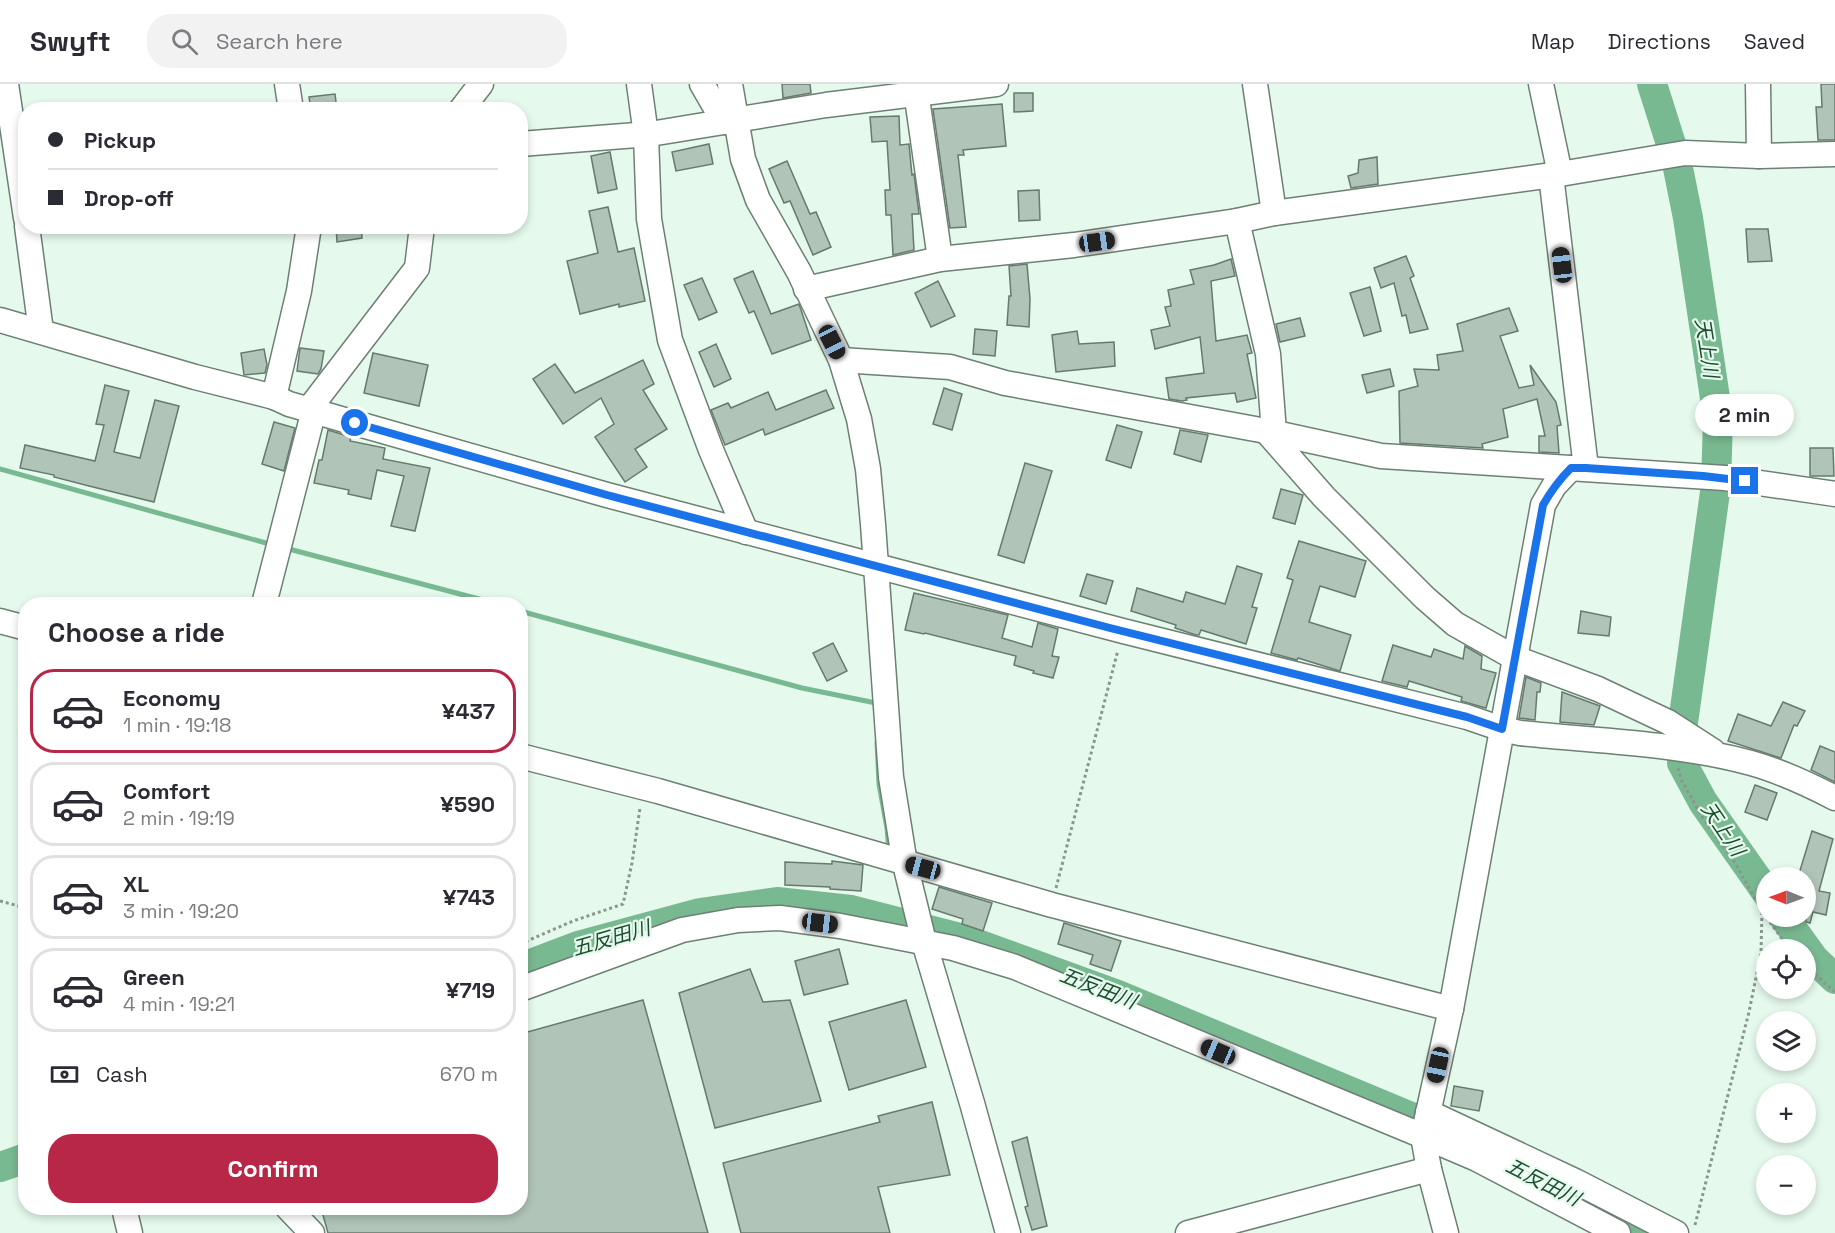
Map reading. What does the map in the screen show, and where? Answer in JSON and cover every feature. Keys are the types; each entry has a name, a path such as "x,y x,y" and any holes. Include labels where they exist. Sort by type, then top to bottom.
{"street":[{"path":"6,84 18,164"},
{"path":"287,84 290,102"},
{"path":"467,102 481,84"},
{"path":"639,84 646,135 649,219 670,340 711,450 746,532"},
{"path":"702,84 730,121 758,200 799,272 841,360 859,419 868,469 896,861 922,931 1008,1233"},
{"path":"730,84 730,121"},
{"path":"528,143 646,135 916,89 996,84"},
{"path":"1255,84 1274,213"},
{"path":"1541,84 1555,175 1578,468"},
{"path":"1758,84 1759,156"},
{"path":"916,89 940,259"},
{"path":"806,289 940,259 1074,245 1237,221 1274,213 1555,175 1674,155 1835,154"},
{"path":"1237,221 1268,354 1270,432 1323,497 1425,598 1455,624 1515,658 1599,689 1648,712 1668,722 1722,757"},
{"path":"28,234 41,331"},
{"path":"274,397 299,291 308,234"},
{"path":"266,597 311,409 417,268 421,234"},
{"path":"0,320 195,377 274,397 289,404 607,495 1123,631 1467,717 1502,729 1676,749 1751,763 1808,784 1835,798"},
{"path":"841,360 950,367 1005,383 1270,432 1381,456 1712,477 1835,494"},
{"path":"1446,1233 1429,1169 1425,1124 1451,1009 1543,505 1554,486 1578,468"},
{"path":"0,621 18,626"},
{"path":"528,758 643,787 1052,905 1451,1009"},
{"path":"528,986 682,930 738,920 780,918 840,926 922,931 953,948 1015,967 1575,1181 1676,1233"},
{"path":"1425,1124 1477,1159 1618,1233"},
{"path":"1188,1233 1213,1230 1429,1169"},
{"path":"126,1215 130,1233"},
{"path":"295,1215 312,1233"}],"path":[{"path":"1052,905 1123,631"},
{"path":"1676,749 1676,763 1682,781 1701,816 1735,863 1756,900"},
{"path":"528,941 573,921 623,904 632,863 643,787"},
{"path":"0,901 18,906"},
{"path":"1692,1233 1749,1012 1761,953 1762,927"},
{"path":"1816,975 1835,992"}],"building":[{"path":"782,84 810,84 811,93 783,98"},
{"path":"1821,84 1835,84 1835,140 1818,140 1816,107 1822,107"},
{"path":"1014,93 1033,93 1033,111 1014,112"},
{"path":"335,94 336,102 310,102 309,97"},
{"path":"1002,104 1006,146 963,150 964,155 958,155 966,227 950,228 933,109"},
{"path":"899,116 900,145 909,144 919,214 912,214 914,250 893,255 891,215 886,215 885,190 890,190 887,141 872,142 870,117"},
{"path":"709,144 713,164 676,171 672,152"},
{"path":"610,152 617,189 598,193 591,156"},
{"path":"1377,157 1378,184 1351,188 1348,176 1358,173 1359,160"},
{"path":"787,161 810,214 816,212 831,247 813,255 790,201 784,203 769,169"},
{"path":"1039,190 1040,220 1019,221 1018,191"},
{"path":"608,207 618,252 634,248 645,301 619,307 619,304 580,314 567,261 598,253 589,211"},
{"path":"1746,229 1768,229 1772,261 1748,262"},
{"path":"336,234 362,234 362,238 337,242"},
{"path":"1406,256 1414,276 1410,278 1428,329 1410,333 1406,315 1402,316 1394,283 1381,288 1374,268"},
{"path":"1231,259 1235,276 1211,281 1216,341 1247,335 1252,353 1247,354 1256,398 1237,402 1235,393 1186,398 1187,400 1182,401 1169,399 1166,378 1204,373 1200,337 1155,349 1151,330 1170,326 1165,307 1171,306 1168,290 1194,284 1190,270"},
{"path":"1027,264 1030,299 1029,327 1007,325 1009,296 1011,296 1009,266"},
{"path":"753,271 771,314 799,304 811,340 772,354 754,311 749,313 734,279"},
{"path":"702,278 717,312 699,320 684,285"},
{"path":"938,281 955,316 931,327 915,293"},
{"path":"1370,287 1381,331 1364,336 1350,293"},
{"path":"1509,308 1518,331 1500,336 1519,388 1534,385 1530,365 1556,402 1561,425 1557,426 1559,453 1539,452 1539,436 1545,436 1537,399 1503,409 1508,437 1482,444 1483,448 1400,443 1399,391 1418,386 1414,369 1439,370 1437,355 1463,351 1457,324"},
{"path":"1300,318 1305,336 1280,342 1276,324"},
{"path":"975,329 997,331 995,356 973,354"},
{"path":"1077,331 1079,344 1114,342 1115,366 1056,372 1052,335"},
{"path":"716,344 731,379 714,387 699,352"},
{"path":"300,348 324,351 318,374 297,371"},
{"path":"264,349 267,365 265,373 244,375 241,353"},
{"path":"373,353 428,365 419,406 364,393"},
{"path":"643,360 654,384 643,390 667,429 635,449 647,467 625,482 595,437 614,424 601,398 563,424 533,379 555,364 575,393"},
{"path":"1390,369 1394,386 1367,393 1362,375"},
{"path":"105,385 129,391 114,452 140,458 155,400 179,406 154,502 20,468 25,445 95,461 104,425 96,424"},
{"path":"944,388 962,394 952,430 933,424"},
{"path":"826,390 834,408 765,435 763,429 725,445 711,410 728,403 731,408 768,392 776,410"},
{"path":"274,422 295,428 284,471 262,464"},
{"path":"1117,425 1142,432 1131,468 1106,460"},
{"path":"328,430 351,437 350,441 385,448 383,459 430,468 415,531 391,526 404,476 377,470 371,499 348,494 349,490 314,483 319,460 322,460"},
{"path":"1180,430 1208,435 1201,462 1174,454"},
{"path":"1810,448 1833,448 1834,476 1810,476"},
{"path":"1025,463 1052,471 1024,563 998,555"},
{"path":"1281,489 1303,495 1295,524 1273,518"},
{"path":"1299,541 1366,561 1355,597 1320,586 1309,622 1351,635 1340,671 1298,658 1297,660 1271,653 1293,580 1287,578"},
{"path":"1237,566 1262,574 1252,607 1257,608 1246,644 1201,630 1199,635 1196,635 1175,628 1176,625 1131,611 1137,588 1183,602 1186,592 1225,604"},
{"path":"1087,574 1113,581 1106,604 1080,596"},
{"path":"914,593 1008,615 1002,638 1032,647 1038,623 1058,629 1052,656 1059,657 1053,678 1014,665 1016,656 905,630"},
{"path":"1581,611 1611,617 1609,636 1578,633"},
{"path":"833,643 847,671 827,681 813,653"},
{"path":"1393,645 1431,657 1434,649 1463,659 1465,646 1482,656 1481,669 1496,673 1486,708 1461,701 1462,697 1409,681 1407,687 1382,681"},
{"path":"1526,677 1541,683 1540,692 1537,692 1535,720 1519,718"},
{"path":"1562,692 1600,706 1594,725 1560,722"},
{"path":"1783,702 1805,711 1797,726 1794,725 1781,758 1728,741 1738,714 1771,726"},
{"path":"1820,746 1835,752 1835,782 1811,770"},
{"path":"1755,785 1777,793 1767,820 1745,812"},
{"path":"1812,831 1833,839 1819,891 1830,893 1826,915 1816,913 1816,867 1801,867"},
{"path":"832,861 863,865 861,891 785,885 785,862 832,864"},
{"path":"939,887 992,903 983,931 962,924 963,919 932,909"},
{"path":"1064,923 1121,941 1111,971 1090,964 1093,955 1058,944"},
{"path":"839,949 848,984 804,995 795,961"},
{"path":"750,969 763,1002 790,1000 821,1101 715,1128 679,993"},
{"path":"643,1000 708,1233 328,1233 323,1215 528,1215 528,1032"},
{"path":"906,1000 926,1067 849,1090 829,1022"},
{"path":"1454,1086 1483,1091 1479,1111 1451,1106"},
{"path":"932,1102 950,1175 878,1187 890,1233 741,1233 723,1163 880,1122 878,1116"},
{"path":"1027,1137 1047,1226 1032,1230 1012,1142"}],"waterway":[{"name":"天上川","path":"1652,84 1677,163 1688,218 1718,418 1716,485 1683,723"},
{"path":"0,469 273,545"},
{"path":"285,548 471,597"},
{"path":"528,613 802,688 876,703 876,706"},
{"path":"877,742 879,784 889,852"},
{"name":"天上川","path":"1682,763 1703,802 1756,877"},
{"name":"五反田川","path":"528,965 578,946 700,913 777,902 851,910 964,939 1118,995 1452,1136"},
{"name":"天上川","path":"1791,927 1814,959 1835,979"},
{"name":"五反田川","path":"0,1167 18,1161"},
{"name":"五反田川","path":"1557,1188 1645,1233"}],"route":[{"path":"355,423 607,495 1110,628 1467,717 1502,729 1543,505 1562,477 1571,468 1586,468 1745,481"}]}
